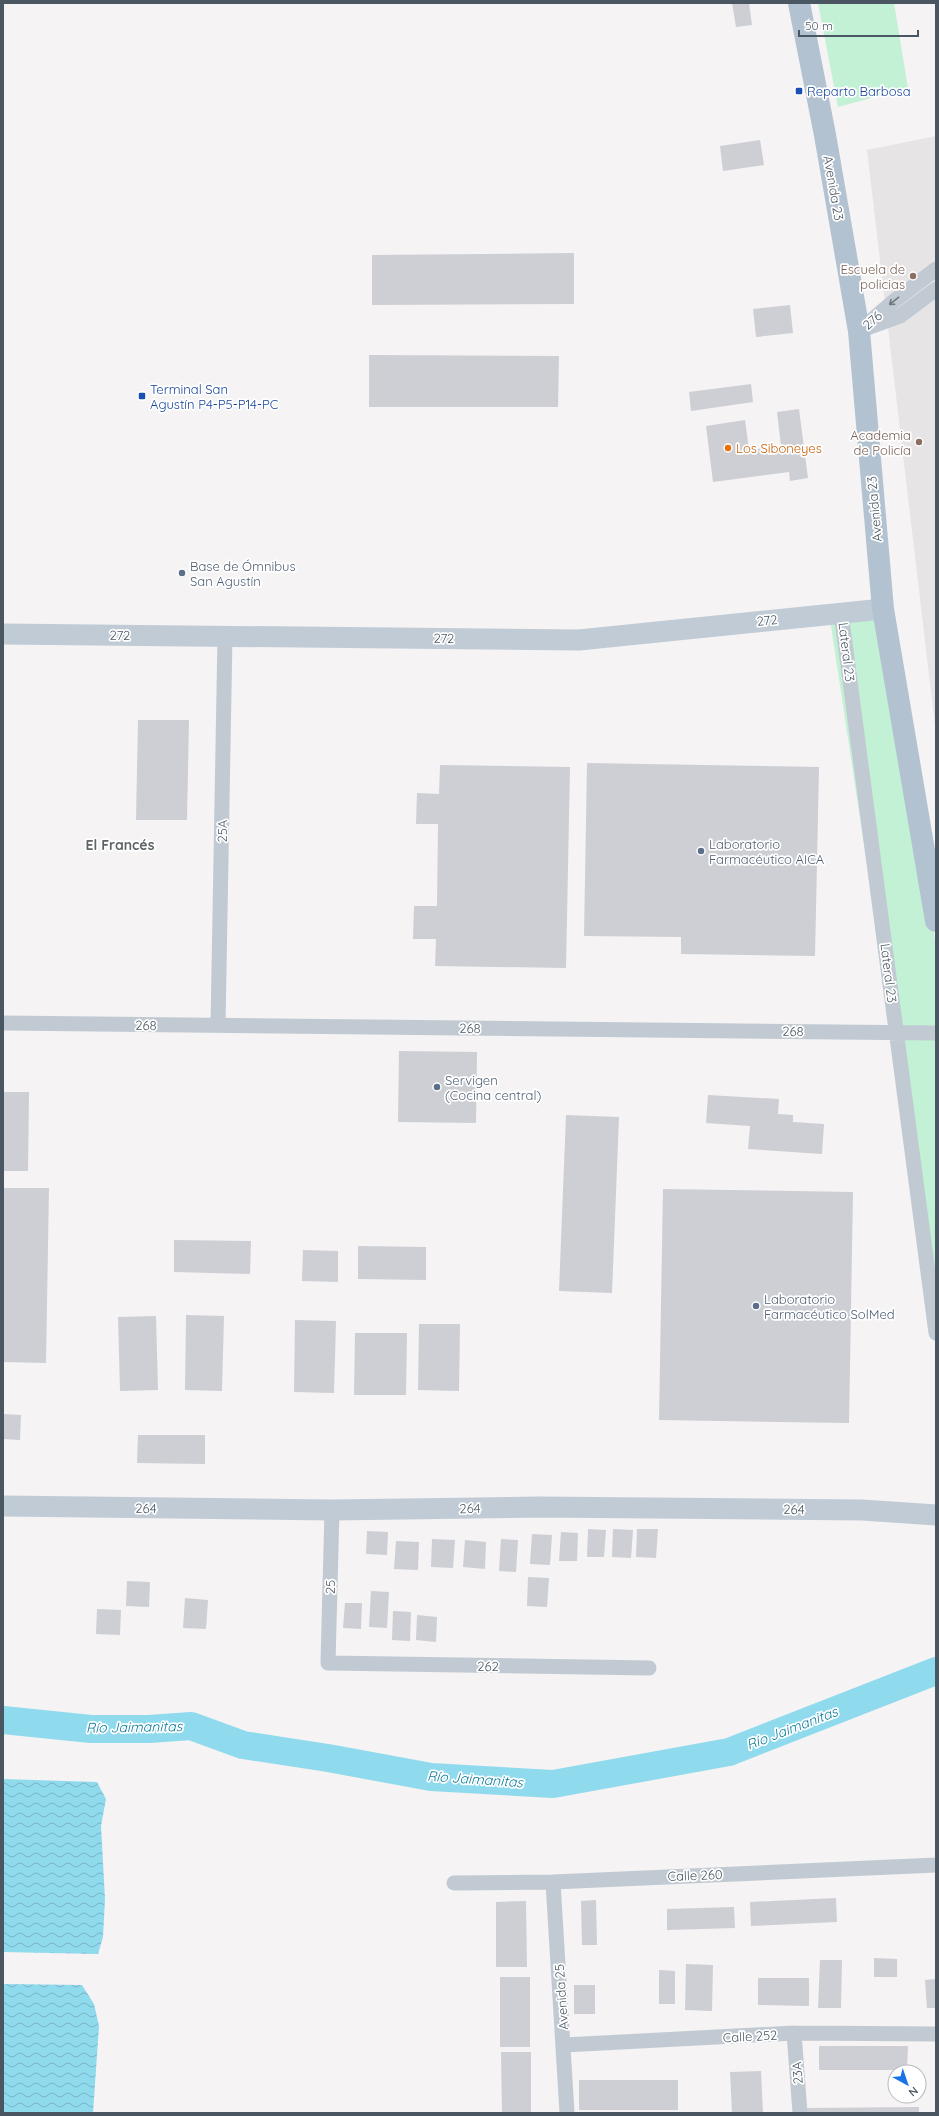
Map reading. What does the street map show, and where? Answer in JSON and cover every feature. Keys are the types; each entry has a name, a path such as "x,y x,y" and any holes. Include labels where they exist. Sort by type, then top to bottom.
{"main road":[{"name":"Avenida 23","path":"799,3 825,135 859,331 883,609 936,921"}],"street":[{"name":"276","path":"859,331 894,301 936,270"},
{"name":"276","path":"859,331 900,316 936,289"},
{"name":"272","path":"3,634 579,640 883,609"},
{"name":"Lateral 23","path":"841,613 936,1333"},
{"name":"25A","path":"218,1025 225,636"},
{"name":"268","path":"3,1023 936,1033"},
{"name":"264","path":"3,1506 332,1510 548,1507 862,1510 936,1515"},
{"name":"25","path":"328,1663 332,1510"},
{"name":"262","path":"328,1663 650,1668"},
{"name":"Calle 260","path":"454,1883 553,1882 936,1865"},
{"name":"Avenida 25","path":"553,1882 567,2113"},
{"name":"Calle 252","path":"564,2045 794,2033 936,2034"},
{"name":"23A","path":"794,2033 800,2113"}],"shaded area":[{"name":"Academia de Policía","path":"936,136 936,734 867,150"}],"green space":[{"path":"818,3 894,3 908,88 838,107"},
{"path":"883,609 936,946 936,1323 830,619"}],"water":[{"path":"3,1779 97,1782 106,1799 101,1826 105,1899 103,1937 98,1954 3,1952"},
{"path":"3,1984 82,1985 94,2004 99,2026 93,2113 3,2113"}],"building":[{"path":"732,3 749,3 752,25 736,27"},
{"path":"760,140 764,165 723,171 720,146"},
{"path":"574,253 574,304 372,305 372,255"},
{"path":"790,305 793,333 756,337 753,309"},
{"path":"369,355 559,356 558,407 369,407"},
{"path":"751,384 753,402 691,411 689,392"},
{"name":"Los Siboneyes","path":"799,409 808,478 790,481 789,472 713,482 706,426 745,420 749,450 781,446 777,412"},
{"path":"138,720 189,720 187,820 136,820"},
{"name":"Laboratorio Farmacéutico AICA","path":"587,763 819,767 815,956 681,954 681,937 584,936"},
{"path":"440,765 570,767 566,968 435,966 436,939 413,939 414,906 437,906 438,824 416,824 417,793 439,794"},
{"name":"Servigen (Cocina central)","path":"399,1051 477,1052 476,1123 398,1122"},
{"path":"3,1092 29,1092 28,1171 3,1171"},
{"path":"708,1095 779,1099 778,1114 793,1115 793,1122 824,1124 822,1154 748,1149 750,1126 706,1123"},
{"path":"566,1115 619,1117 612,1293 559,1291"},
{"path":"3,1188 49,1188 46,1363 3,1362"},
{"name":"Laboratorio Farmacéutico SolMed","path":"663,1189 853,1192 849,1423 659,1420"},
{"path":"174,1240 251,1241 250,1274 174,1272"},
{"path":"358,1246 426,1247 426,1280 358,1279"},
{"path":"303,1250 338,1251 338,1282 302,1281"},
{"path":"186,1315 224,1316 222,1391 185,1390"},
{"path":"156,1316 158,1390 120,1391 118,1317"},
{"path":"295,1320 336,1321 334,1393 294,1392"},
{"path":"419,1324 460,1324 459,1391 418,1390"},
{"path":"355,1333 407,1333 406,1395 354,1395"},
{"path":"3,1414 21,1415 20,1440 3,1439"},
{"path":"138,1435 205,1435 205,1464 137,1463"},
{"path":"588,1529 606,1530 604,1557 587,1557"},
{"path":"613,1529 633,1530 631,1558 612,1557"},
{"path":"637,1529 658,1529 656,1558 636,1557"},
{"path":"367,1531 388,1532 387,1555 366,1554"},
{"path":"561,1532 578,1533 577,1561 559,1561"},
{"path":"532,1534 552,1535 550,1565 530,1564"},
{"path":"432,1539 455,1540 453,1568 431,1567"},
{"path":"501,1539 518,1540 516,1572 499,1571"},
{"path":"465,1540 486,1542 485,1569 463,1567"},
{"path":"396,1541 419,1542 418,1570 394,1569"},
{"path":"528,1577 549,1578 547,1607 527,1606"},
{"path":"127,1581 150,1582 149,1607 126,1606"},
{"path":"371,1591 389,1592 387,1628 369,1627"},
{"path":"185,1598 208,1600 206,1629 183,1628"},
{"path":"345,1603 362,1603 361,1629 343,1628"},
{"path":"97,1609 121,1610 120,1635 96,1634"},
{"path":"393,1611 411,1612 410,1641 392,1640"},
{"path":"417,1615 437,1617 436,1642 416,1640"},
{"path":"836,1898 837,1922 751,1926 750,1902"},
{"path":"596,1900 597,1945 582,1945 581,1901"},
{"path":"526,1901 527,1967 496,1967 496,1902"},
{"path":"734,1907 735,1928 667,1930 667,1909"},
{"path":"874,1958 897,1959 897,1977 874,1977"},
{"path":"820,1960 842,1960 841,2008 818,2008"},
{"path":"686,1964 713,1965 712,2011 685,2010"},
{"path":"659,1970 675,1971 675,2004 659,2004"},
{"path":"500,1977 530,1977 530,2047 500,2047"},
{"path":"758,1978 809,1978 809,2006 758,2005"},
{"path":"936,1979 936,2008 927,2008 925,1980"},
{"path":"574,1985 595,1985 595,2014 574,2014"},
{"path":"819,2046 908,2046 907,2064 887,2064 887,2070 819,2070"},
{"path":"501,2052 531,2052 531,2113 502,2113"},
{"path":"761,2071 763,2113 732,2113 730,2072"},
{"path":"579,2080 678,2080 678,2110 579,2110"},
{"path":"919,2107 919,2113 805,2113 805,2108"}],"waterway":[{"name":"Río Jaimanitas","path":"3,1720 91,1729 149,1729 191,1726 243,1745 328,1758 431,1777 553,1784 729,1752 936,1671"}],"place":[{"name":"Reparto Barbosa","path":"799,91"},
{"name":"Escuela de policias","path":"913,276"},
{"name":"Terminal San Agustín P4-P5-P14-PC","path":"142,396"},
{"name":"Academia de Policía","path":"919,442"},
{"name":"Los Siboneyes","path":"728,448"},
{"name":"Base de Ómnibus San Agustín","path":"182,573"},
{"name":"Laboratorio Farmacéutico AICA","path":"701,851"},
{"name":"Servigen (Cocina central)","path":"437,1087"},
{"name":"Laboratorio Farmacéutico SolMed","path":"756,1306"}],"district":[{"name":"El Francés","path":"120,845"}]}
